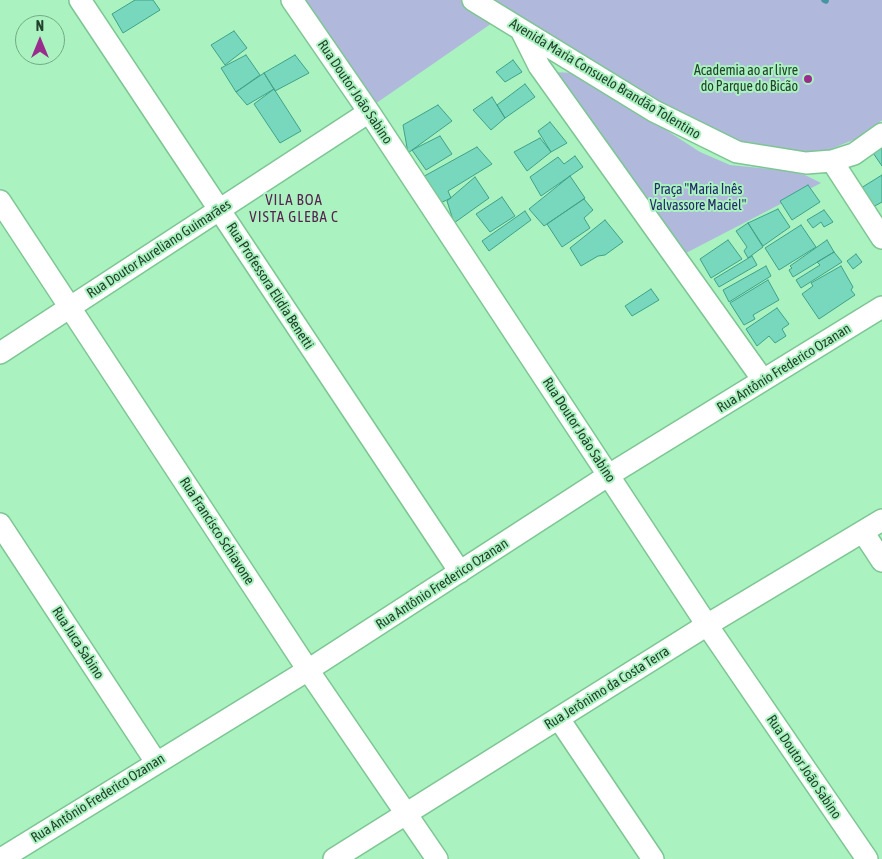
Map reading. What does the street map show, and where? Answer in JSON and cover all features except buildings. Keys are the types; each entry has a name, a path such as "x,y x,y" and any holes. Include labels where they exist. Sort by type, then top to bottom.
{"street":[{"name":"Rua Professora Elidia Benetti","path":"80,0 460,572"},
{"name":"Rua Doutor João Sabino","path":"292,0 369,112 707,625 867,859"},
{"name":"Avenida Maria Consuelo Brandão Tolentino","path":"473,0 654,111 737,152 806,163 832,161 854,154 882,134"},
{"path":"521,30 539,66 763,380"},
{"name":"Rua Doutor Aureliano Guimarães","path":"0,353 369,112"},
{"path":"832,161 882,238"},
{"name":"Rua Francisco Schiavone","path":"0,201 308,670 437,859"},
{"name":"Rua Antônio Frederico Ozanan","path":"4,855 308,670 609,475 882,307"},
{"name":"Rua Jerônimo da Costa Terra","path":"334,859 707,625 882,520"},
{"name":"Rua Juca Sabino","path":"0,524 156,762"},
{"path":"863,532 882,561"},
{"path":"559,719 653,859"}],"green space":[{"path":"303,0 462,0 495,21 375,104"},
{"path":"486,0 882,0 882,120 865,135 819,154 739,147 661,109"},
{"name":"Praça \"Maria Inês Valvassore Maciel\"","path":"550,72 578,73 700,152 730,165 780,170 805,175 821,183 686,253"}],"place":[{"name":"Academia ao ar livre do Parque do Bicão","path":"808,79"}],"district":[{"name":"VILA BOA VISTA GLEBA C","path":"294,208"}]}
